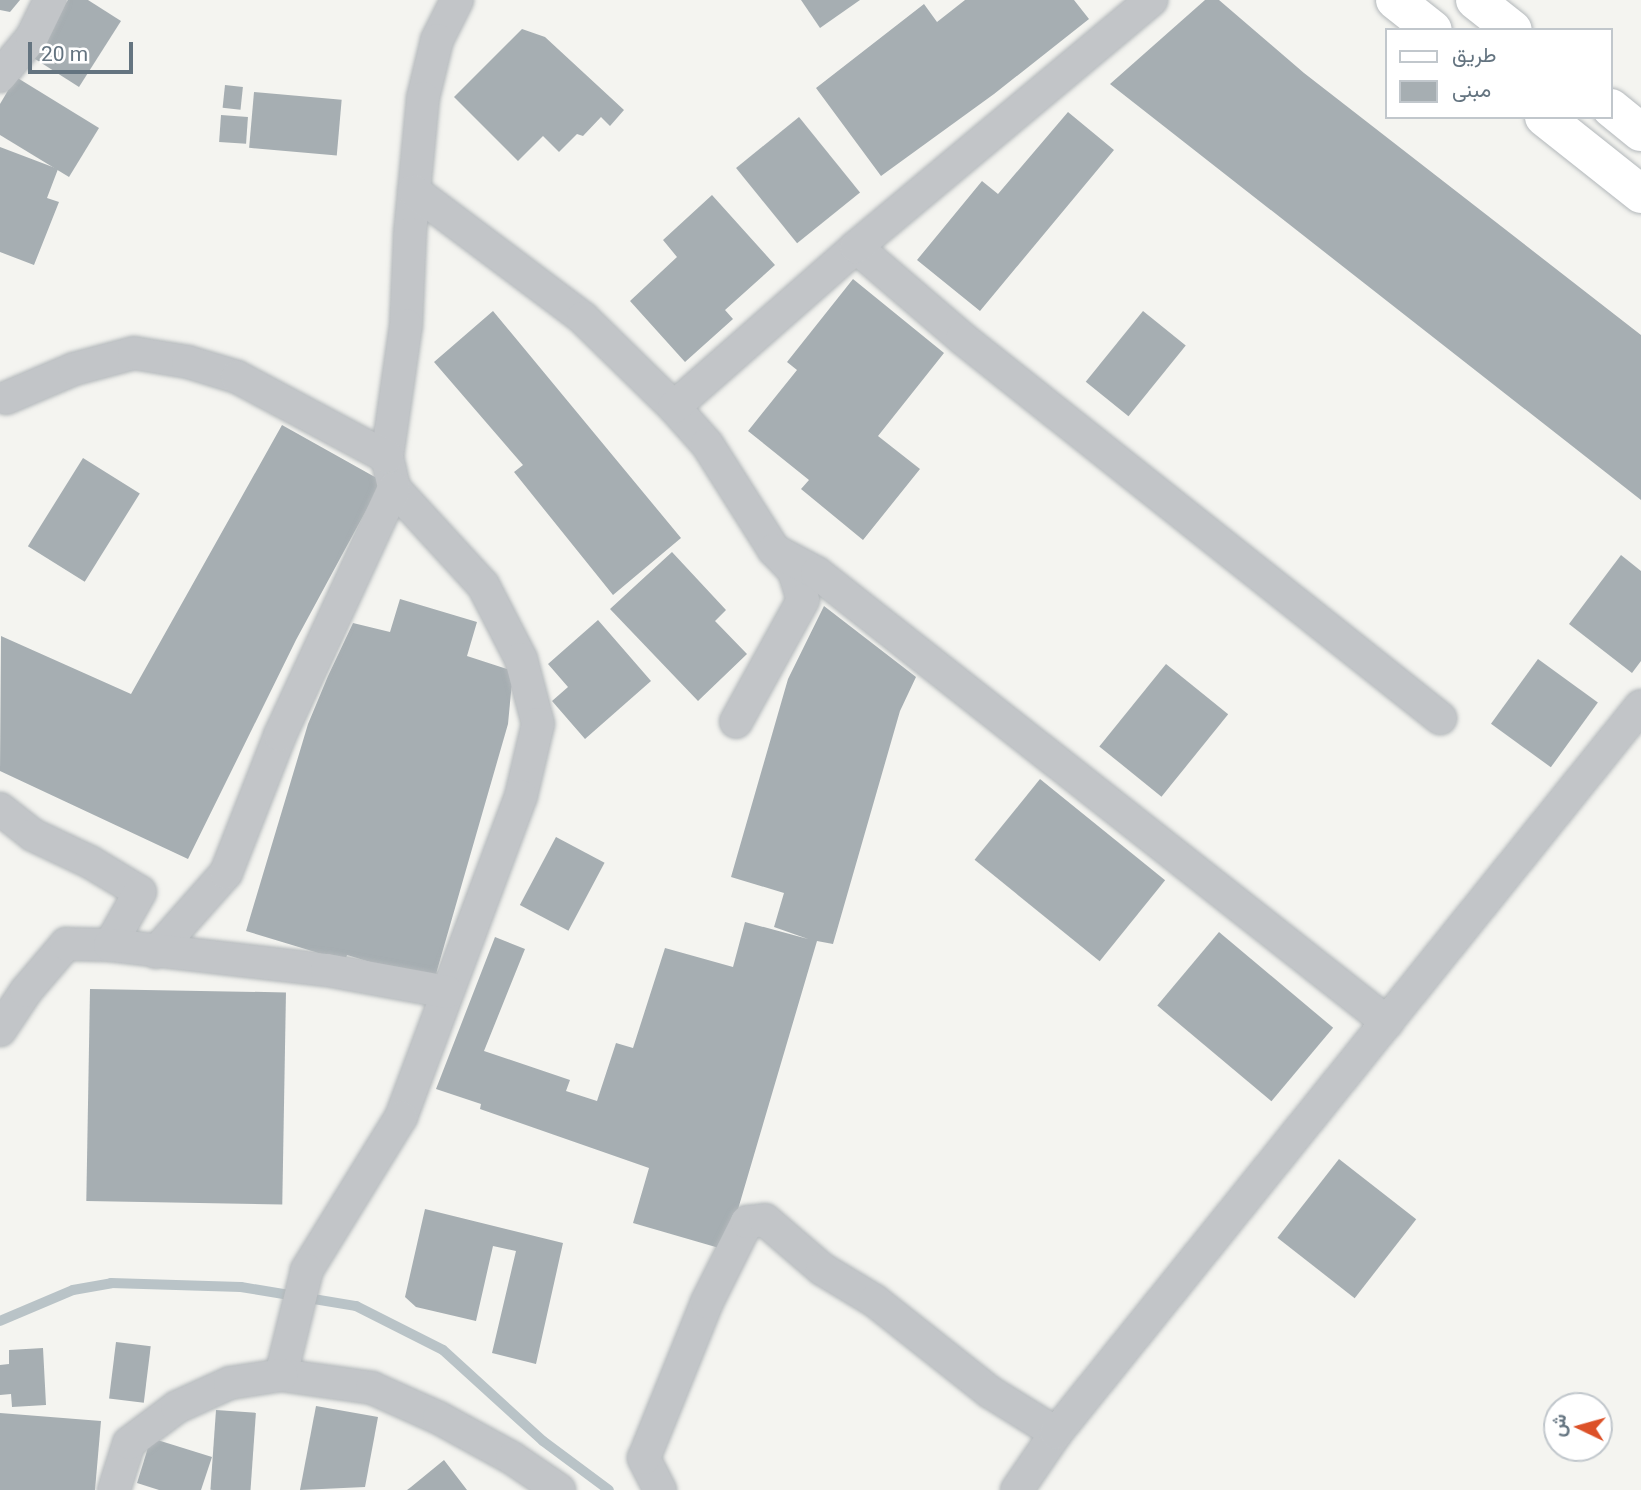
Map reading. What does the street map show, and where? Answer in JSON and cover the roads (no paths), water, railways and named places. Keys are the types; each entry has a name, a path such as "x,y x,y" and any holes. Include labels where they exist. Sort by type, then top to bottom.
{"street":[{"path":"0,76 32,37 50,0"},
{"path":"281,1376 307,1270 401,1117 521,796 538,724 521,659 483,585 394,488 387,457 406,325 423,98 437,40 457,0"},
{"path":"674,407 856,247 1151,0"},
{"path":"1395,0 1430,28"},
{"path":"1475,0 1510,28"},
{"path":"1613,110 1641,132"},
{"path":"1547,119 1641,194"},
{"path":"414,191 583,318 674,407 707,444 775,550 794,571 803,600 736,722"},
{"path":"856,247 962,338 1440,718"},
{"path":"6,398 74,369 134,353 148,355 188,362 237,377 387,457"},
{"path":"156,952 226,873 285,724 394,488"},
{"path":"775,550 817,573 1387,1022"},
{"path":"1017,1490 1056,1433 1641,706"},
{"path":"0,809 33,835 90,862 139,892 110,945"},
{"path":"0,1030 26,991 66,944 110,945 327,970 447,992"},
{"path":"660,1490 644,1458 707,1302 747,1222 765,1220 822,1269 875,1301 990,1392 1056,1433"},
{"path":"114,1490 129,1443 177,1407 230,1383 281,1376 327,1379 372,1388 439,1418 512,1458 559,1490"}],"waterway":[{"path":"0,1321 73,1290 111,1283 241,1287 356,1306 443,1350 543,1441 609,1490"}]}
